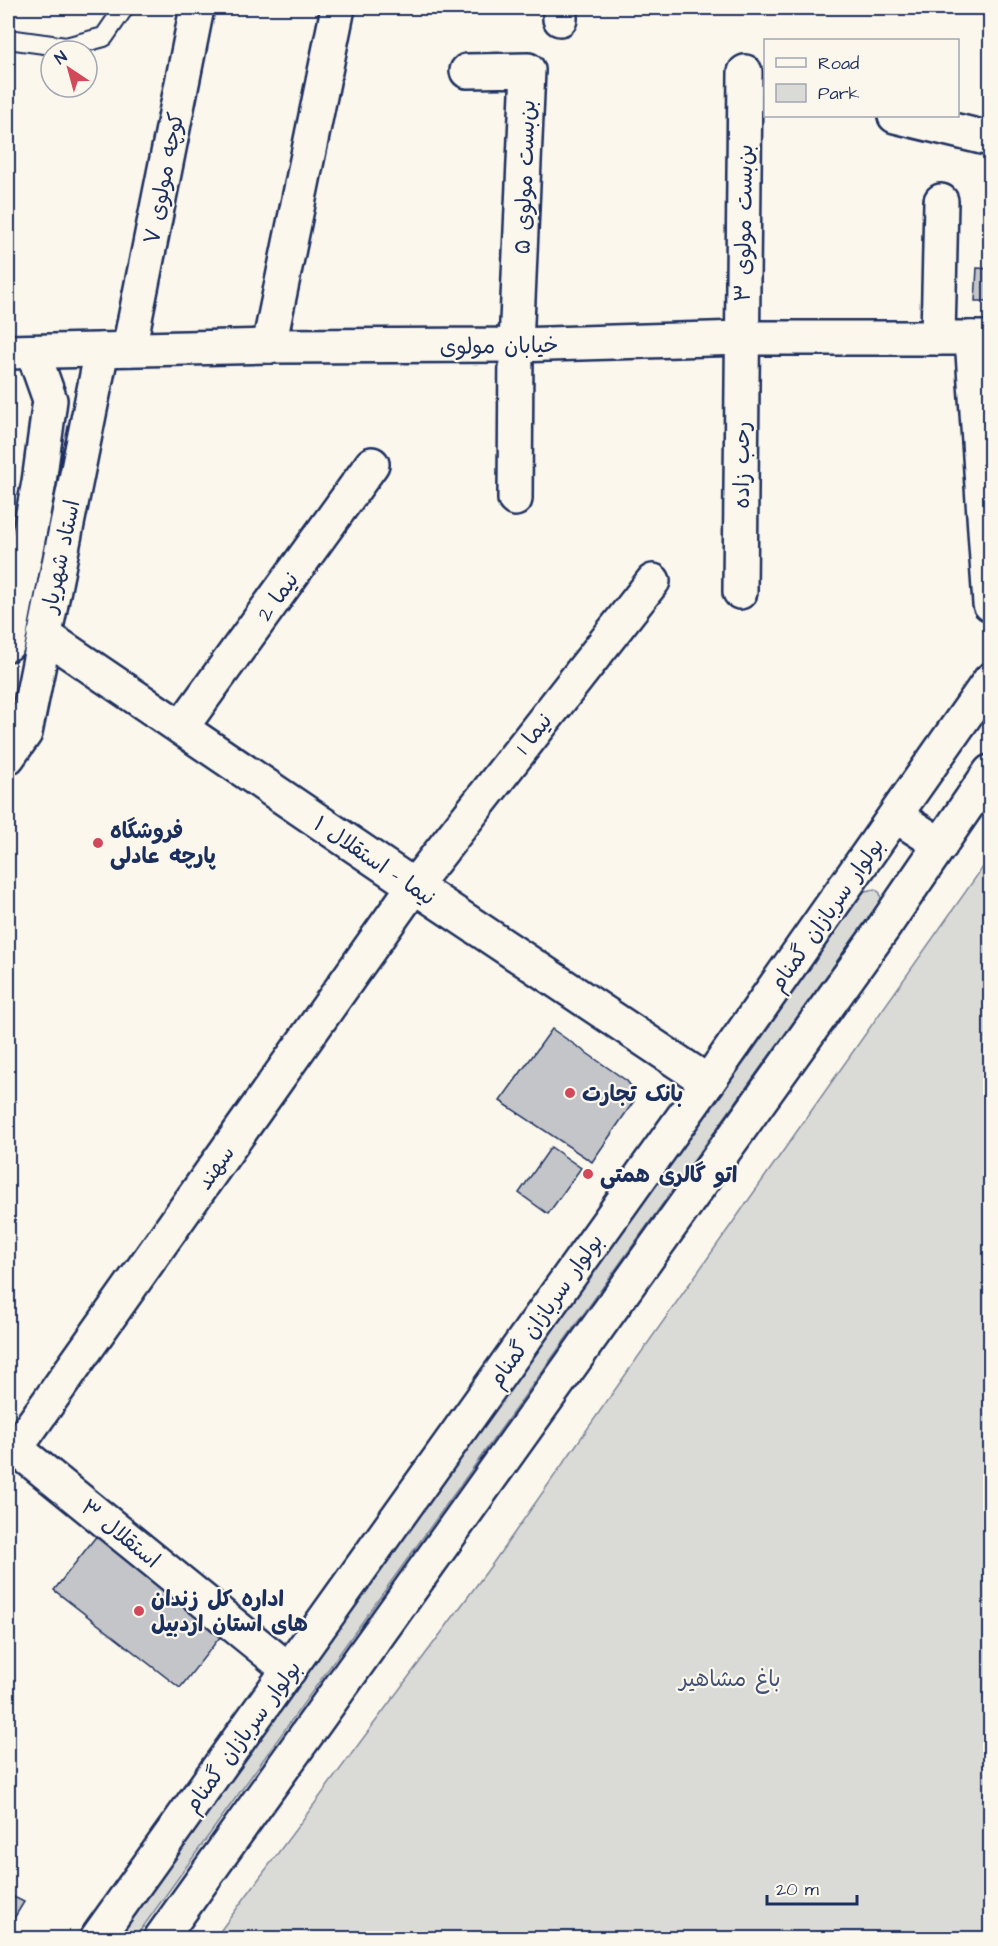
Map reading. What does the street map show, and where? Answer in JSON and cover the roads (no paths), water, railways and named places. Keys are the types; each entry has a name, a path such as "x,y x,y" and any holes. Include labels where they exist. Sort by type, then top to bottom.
{"street":[{"name":"کوچه مولوی ۷","path":"116,350 198,8"},
{"path":"269,346 338,8"},
{"name":"بن‌بست مولوی ۵","path":"466,71 528,70 516,345"},
{"name":"بن‌بست مولوی ۳","path":"741,338 745,72"},
{"path":"899,117 990,139"},
{"path":"938,338 941,201"},
{"name":"خیابان مولوی","path":"20,352 269,346 516,345 741,338 981,338"},
{"name":"رحب زاده","path":"740,592 741,338"},
{"path":"981,338 990,604"},
{"path":"515,499 516,345"},
{"name":"استاد شهریار","path":"8,757 24,733 44,635 116,350"},
{"name":"استاد شهریار","path":"8,644 39,482 50,400 20,352"},
{"name":"نیما 2","path":"181,728 372,464"},
{"name":"نیما 1","path":"414,886 653,581"},
{"name":"نیما - استقلال ۱","path":"44,635 708,1082"},
{"name":"بولوار سربازان گمنام","path":"97,1938 708,1082 990,680"},
{"path":"161,1938 870,947 990,772"},
{"path":"896,816 941,845"},
{"name":"سهند","path":"12,1445 414,886"},
{"name":"استقلال ۳","path":"12,1445 289,1670"}],"lane":[{"path":"8,39 66,46 104,37 124,8"}],"place":[{"name":"فروشگاه پارچه عادلی","path":"98,843"},
{"name":"بانک تجارت","path":"570,1093"},
{"name":"اتو گالری همتی","path":"588,1174"},
{"name":"اداره کل زندان های استان اردبیل","path":"139,1611"}],"park label":[{"name":"باغ مشاهیر","path":"730,1678"}]}
